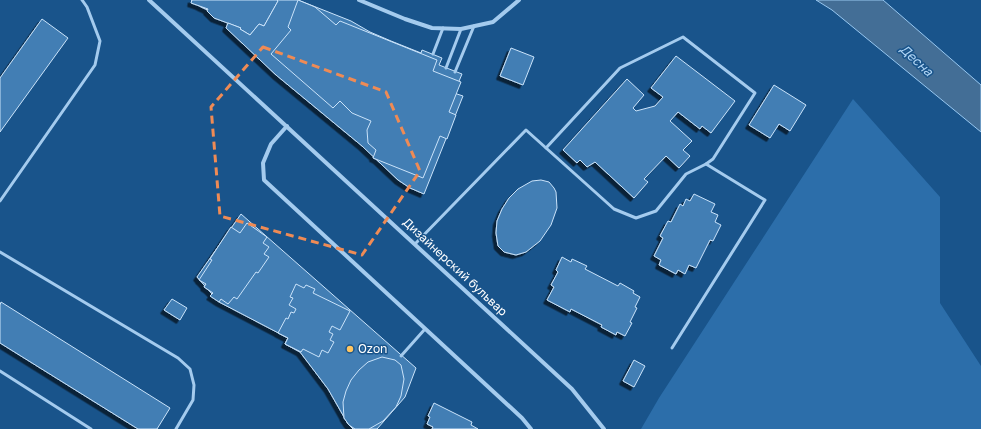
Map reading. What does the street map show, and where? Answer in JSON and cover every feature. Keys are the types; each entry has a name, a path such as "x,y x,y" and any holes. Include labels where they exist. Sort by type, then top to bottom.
{"street":[{"name":"Дизайнерский бульвар","path":"149,0 572,389 604,429"},
{"path":"359,0 405,19 432,28 462,29 493,22 519,0"},
{"path":"287,126 271,144 263,163 264,180 522,418 531,429"}],"lane":[{"path":"0,201 95,65 100,41 87,7 82,0"},
{"path":"455,72 474,26"},
{"path":"433,54 443,28"},
{"path":"446,68 462,29"},
{"path":"416,244 526,130 546,148 614,209 636,218 656,211 686,174 713,159 755,93 682,37 620,68 546,148"},
{"path":"672,348 765,200 706,164"},
{"path":"0,252 178,358 190,370 194,385 193,400 176,429"},
{"path":"402,356 425,329"},
{"path":"0,371 91,429"}],"highlighted area":[{"path":"263,47 386,92 420,171 362,255 220,216 211,107"}],"shaded area":[{"path":"853,99 940,197 940,303 981,366 981,429 641,429 659,398"}],"water":[{"name":"Десна","path":"816,0 883,0 981,85 981,132 832,10"}],"building":[{"path":"191,0 251,0 244,11 230,15 212,12"},
{"path":"192,0 278,1 264,26 259,24 250,35 240,29 241,28 214,18 207,11 208,9 191,3"},
{"path":"277,0 298,0 351,21 370,32 391,41 421,53 422,50 442,58 439,65 462,74 454,93 463,96 424,194 410,188 398,180 362,146 276,75 226,28 228,23 241,28 240,29 250,35 259,24 264,26 278,1"},
{"path":"298,0 315,7 336,25 340,21 437,60 433,71 461,82 449,112 456,115 447,139 440,136 423,178 373,158 376,150 368,143 367,130 371,121 352,113 340,101 333,108 271,54 291,30 288,27"},
{"path":"42,19 68,38 0,132 0,78"},
{"path":"511,48 534,57 523,85 500,76"},
{"path":"676,56 735,101 711,133 702,126 700,129 678,112 670,121 692,141 683,150 690,156 679,168 666,156 644,179 648,182 634,198 595,162 587,167 580,160 577,163 563,150 627,79 644,95 633,108 636,111 655,106 663,97 651,88"},
{"path":"774,85 806,105 790,131 779,124 770,138 749,125"},
{"path":"541,180 549,182 556,192 557,208 551,225 540,241 526,252 516,255 504,252 498,246 496,233 497,221 502,209 509,198 518,189 532,181"},
{"path":"694,194 715,204 711,212 718,215 715,222 721,225 713,241 710,240 696,268 689,265 685,274 678,270 676,274 659,265 661,260 654,256 663,238 660,236 668,221 671,222 680,204 683,206 686,199 690,201"},
{"path":"241,214 416,368 405,397 377,429 353,429 348,424 328,389 300,352 285,344 288,338 219,302 197,277"},
{"path":"247,223 267,237 263,243 269,247 264,254 269,257 258,273 256,272 237,299 234,297 228,304 221,299 219,302 210,296 213,293 204,287 206,284 199,280 212,260 210,259 231,227 240,233"},
{"path":"562,257 571,262 572,259 587,266 585,269 618,286 620,283 634,291 633,293 640,297 635,307 637,308 630,322 632,323 625,336 617,332 616,335 601,327 602,325 571,309 570,312 547,300 554,287 551,285 558,272 556,270"},
{"path":"296,284 304,288 306,285 315,289 313,293 350,311 340,330 332,326 329,332 333,334 330,340 334,342 328,353 322,350 319,357 303,349 301,352 285,344 288,338 278,333 286,318 288,319 291,312 294,313 296,309 289,305 293,298 290,297"},
{"path":"172,299 187,308 180,320 164,310"},
{"path":"1,302 170,408 157,429 138,429 0,343"},
{"path":"382,357 395,360 401,365 404,379 401,396 396,407 383,421 369,429 355,429 349,425 344,418 343,402 346,391 351,380 359,370 368,362"},
{"path":"634,360 645,366 634,387 623,381"},
{"path":"434,403 472,422 471,425 478,429 432,429 433,427 427,424 430,417 428,416"}],"place":[{"name":"Ozon","path":"350,349"}]}
